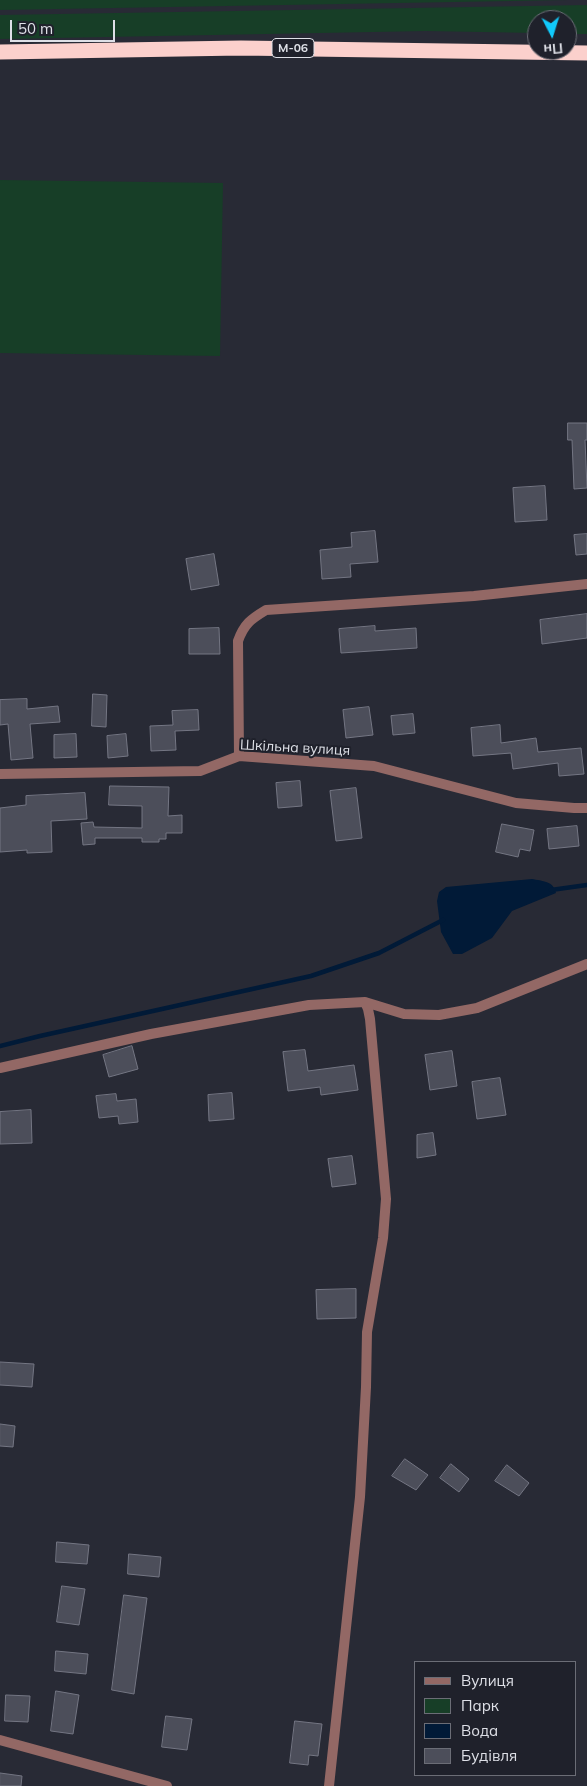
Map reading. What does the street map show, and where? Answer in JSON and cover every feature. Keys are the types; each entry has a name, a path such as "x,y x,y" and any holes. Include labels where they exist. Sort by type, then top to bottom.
{"highway":[{"name":"М-06","path":"0,52 241,48 587,53"}],"street":[{"path":"239,756 238,641 243,629 253,618 266,610 474,596 587,584"},
{"name":"Шкільна вулиця","path":"0,774 200,771 239,756 374,766 516,803 587,808"},
{"path":"0,1068 151,1034 309,1004 364,1002 404,1014 439,1015 477,1008 587,964"},
{"path":"329,1786 360,1497 367,1332 383,1238 386,1199 370,1019 364,1002"},
{"path":"0,1740 167,1786"}],"green space":[{"path":"0,0 568,0 0,10"},
{"path":"587,5 587,34 577,34 577,10 527,10 527,33 426,31 0,39 0,15"},
{"path":"0,180 223,183 220,356 0,353"}],"water":[{"path":"532,879 550,884 556,893 512,911 492,938 462,954 453,954 441,932 437,901 439,892 446,887"}],"building":[{"path":"568,423 587,423 587,440 585,440 587,488 574,489 572,440 568,440"},
{"path":"545,486 547,520 515,522 513,488"},
{"path":"375,531 378,562 350,564 351,577 322,579 320,550 352,547 351,533"},
{"path":"587,534 587,554 576,555 574,535"},
{"path":"214,554 219,585 191,590 186,559"},
{"path":"587,614 587,638 542,644 540,620"},
{"path":"375,626 375,631 416,628 417,648 341,653 339,629"},
{"path":"219,628 220,654 189,654 189,629"},
{"path":"93,694 107,695 106,727 92,726"},
{"path":"27,699 27,709 58,706 60,722 30,724 33,758 11,760 8,724 0,725 0,700"},
{"path":"369,707 373,735 346,738 343,710"},
{"path":"198,710 199,730 175,731 176,750 151,751 150,726 173,725 172,711"},
{"path":"413,714 415,733 393,735 391,716"},
{"path":"500,725 501,743 536,738 538,752 581,748 584,774 559,776 558,763 513,769 511,753 473,756 471,728"},
{"path":"76,734 77,757 54,758 54,735"},
{"path":"126,734 128,756 108,758 107,736"},
{"path":"300,781 302,806 278,808 276,783"},
{"path":"110,786 169,787 168,816 182,815 182,833 166,833 166,839 159,839 159,842 142,842 142,838 95,838 95,844 83,845 81,823 93,822 94,827 142,828 142,806 109,805"},
{"path":"356,788 362,838 336,841 330,791"},
{"path":"85,793 87,819 51,821 52,852 27,853 27,850 0,852 0,808 26,805 26,796"},
{"path":"502,824 534,830 530,851 520,849 518,857 496,852"},
{"path":"577,826 579,846 549,849 547,829"},
{"path":"132,1046 138,1069 109,1077 103,1055"},
{"path":"305,1050 308,1071 354,1065 358,1090 321,1095 320,1087 288,1091 283,1052"},
{"path":"452,1051 457,1086 430,1090 425,1055"},
{"path":"500,1078 506,1115 477,1119 472,1082"},
{"path":"232,1093 234,1119 209,1121 208,1095"},
{"path":"116,1094 117,1101 136,1099 138,1122 119,1124 118,1116 99,1118 96,1096"},
{"path":"31,1110 32,1143 0,1144 0,1112"},
{"path":"433,1133 436,1155 417,1158 417,1135"},
{"path":"352,1156 356,1184 332,1187 328,1159"},
{"path":"356,1289 356,1318 317,1319 316,1290"},
{"path":"0,1362 34,1364 32,1387 0,1385"},
{"path":"0,1424 15,1426 13,1447 0,1446"},
{"path":"405,1459 428,1475 416,1490 392,1476"},
{"path":"451,1464 469,1479 459,1492 440,1478"},
{"path":"507,1465 529,1483 519,1496 495,1481"},
{"path":"57,1542 89,1545 87,1564 56,1562"},
{"path":"129,1554 161,1557 159,1577 128,1574"},
{"path":"62,1586 85,1589 79,1625 57,1622"},
{"path":"124,1595 147,1598 134,1694 112,1690"},
{"path":"56,1651 88,1654 86,1674 55,1671"},
{"path":"56,1691 79,1695 73,1734 51,1731"},
{"path":"6,1695 30,1696 28,1722 5,1721"},
{"path":"166,1716 192,1719 187,1750 162,1747"},
{"path":"295,1721 322,1724 318,1756 309,1755 308,1765 290,1763"},
{"path":"0,1773 22,1776 21,1786 0,1786"}],"waterway":[{"path":"551,890 587,885"},
{"path":"0,1046 311,976 379,953 443,920"}]}
